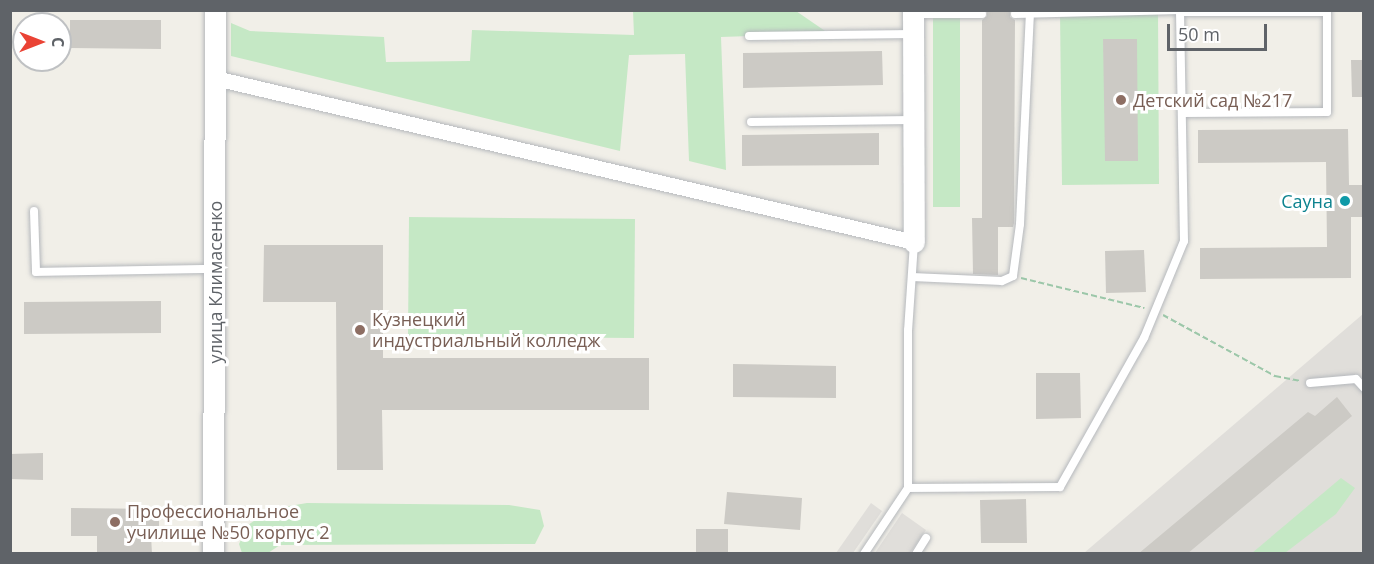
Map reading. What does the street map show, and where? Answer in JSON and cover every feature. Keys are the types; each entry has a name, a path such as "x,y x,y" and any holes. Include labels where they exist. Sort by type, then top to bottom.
{"street":[{"name":"улица Климасенко","path":"213,554 215,10"},
{"path":"215,78 914,242 913,19"}],"lane":[{"path":"908,488 1060,487 1144,339 1184,242 1180,11"},
{"path":"1015,14 1030,12 1327,11 1327,112 1182,113"},
{"path":"912,277 1002,281 1013,276 1020,224 1030,12"},
{"path":"750,36 982,14"},
{"path":"751,122 912,120"},
{"path":"34,211 36,272 215,269"},
{"path":"864,554 908,488 908,330 914,242"},
{"path":"1310,383 1356,379 1364,387"},
{"path":"916,554 927,538"}],"path":[{"path":"1013,276 1156,310 1275,376 1310,383"}],"shaded area":[{"path":"1363,314 1363,553 1084,553"},
{"path":"871,503 882,511 853,553 836,553"},
{"path":"902,513 926,530 910,553 875,553"}],"green space":[{"path":"633,11 796,11 828,33 721,37 726,170 689,161 685,54 629,55 620,151 231,56 231,23 250,31 384,37 386,62 470,61 472,30 634,35"},
{"path":"933,11 960,11 960,207 933,207"},
{"path":"1060,11 1158,11 1159,184 1062,185"},
{"path":"409,217 635,219 634,338 408,336"},
{"path":"1341,478 1355,488 1336,514 1285,553 1252,553"},
{"path":"307,503 509,505 540,510 544,526 535,544 280,545 268,553 242,553 239,544 248,525 271,509"}],"building":[{"path":"987,10 1010,10 1010,17 1015,20 1014,223 1013,227 998,227 998,275 973,274 972,218 982,218 982,20 987,16"},
{"path":"72,20 161,20 161,49 72,48"},
{"name":"Детский сад №217","path":"1103,39 1137,39 1138,161 1105,161"},
{"path":"882,51 883,85 743,88 743,53"},
{"path":"1351,60 1364,60 1364,97 1352,97"},
{"path":"1348,129 1349,185 1364,185 1364,217 1351,217 1351,278 1200,279 1200,248 1327,247 1326,162 1198,163 1198,130"},
{"path":"879,133 879,165 742,166 742,135"},
{"name":"Кузнецкий индустриальный колледж","path":"264,245 383,245 383,358 649,358 649,410 382,410 383,470 337,470 336,302 263,302"},
{"path":"1144,250 1146,292 1106,293 1105,251"},
{"path":"161,301 161,333 24,334 24,302"},
{"path":"733,364 836,366 836,398 733,397"},
{"path":"1036,373 1080,373 1081,418 1036,419"},
{"path":"1337,397 1352,416 1187,554 1138,554 1308,412 1315,416"},
{"path":"43,453 43,480 10,479 10,454"},
{"path":"727,492 802,498 800,530 724,524"},
{"path":"1026,499 1027,543 981,543 980,500"},
{"name":"Профессиональное училище №50 корпус 2","path":"71,508 159,509 159,535 151,535 152,554 97,554 97,536 71,536"},
{"path":"696,529 728,529 728,554 696,554"}],"place":[{"name":"Детский сад №217","path":"1121,100"},
{"name":"Сауна","path":"1345,201"},
{"name":"Кузнецкий индустриальный колледж","path":"360,330"},
{"name":"Профессиональное училище №50 корпус 2","path":"115,522"}]}
